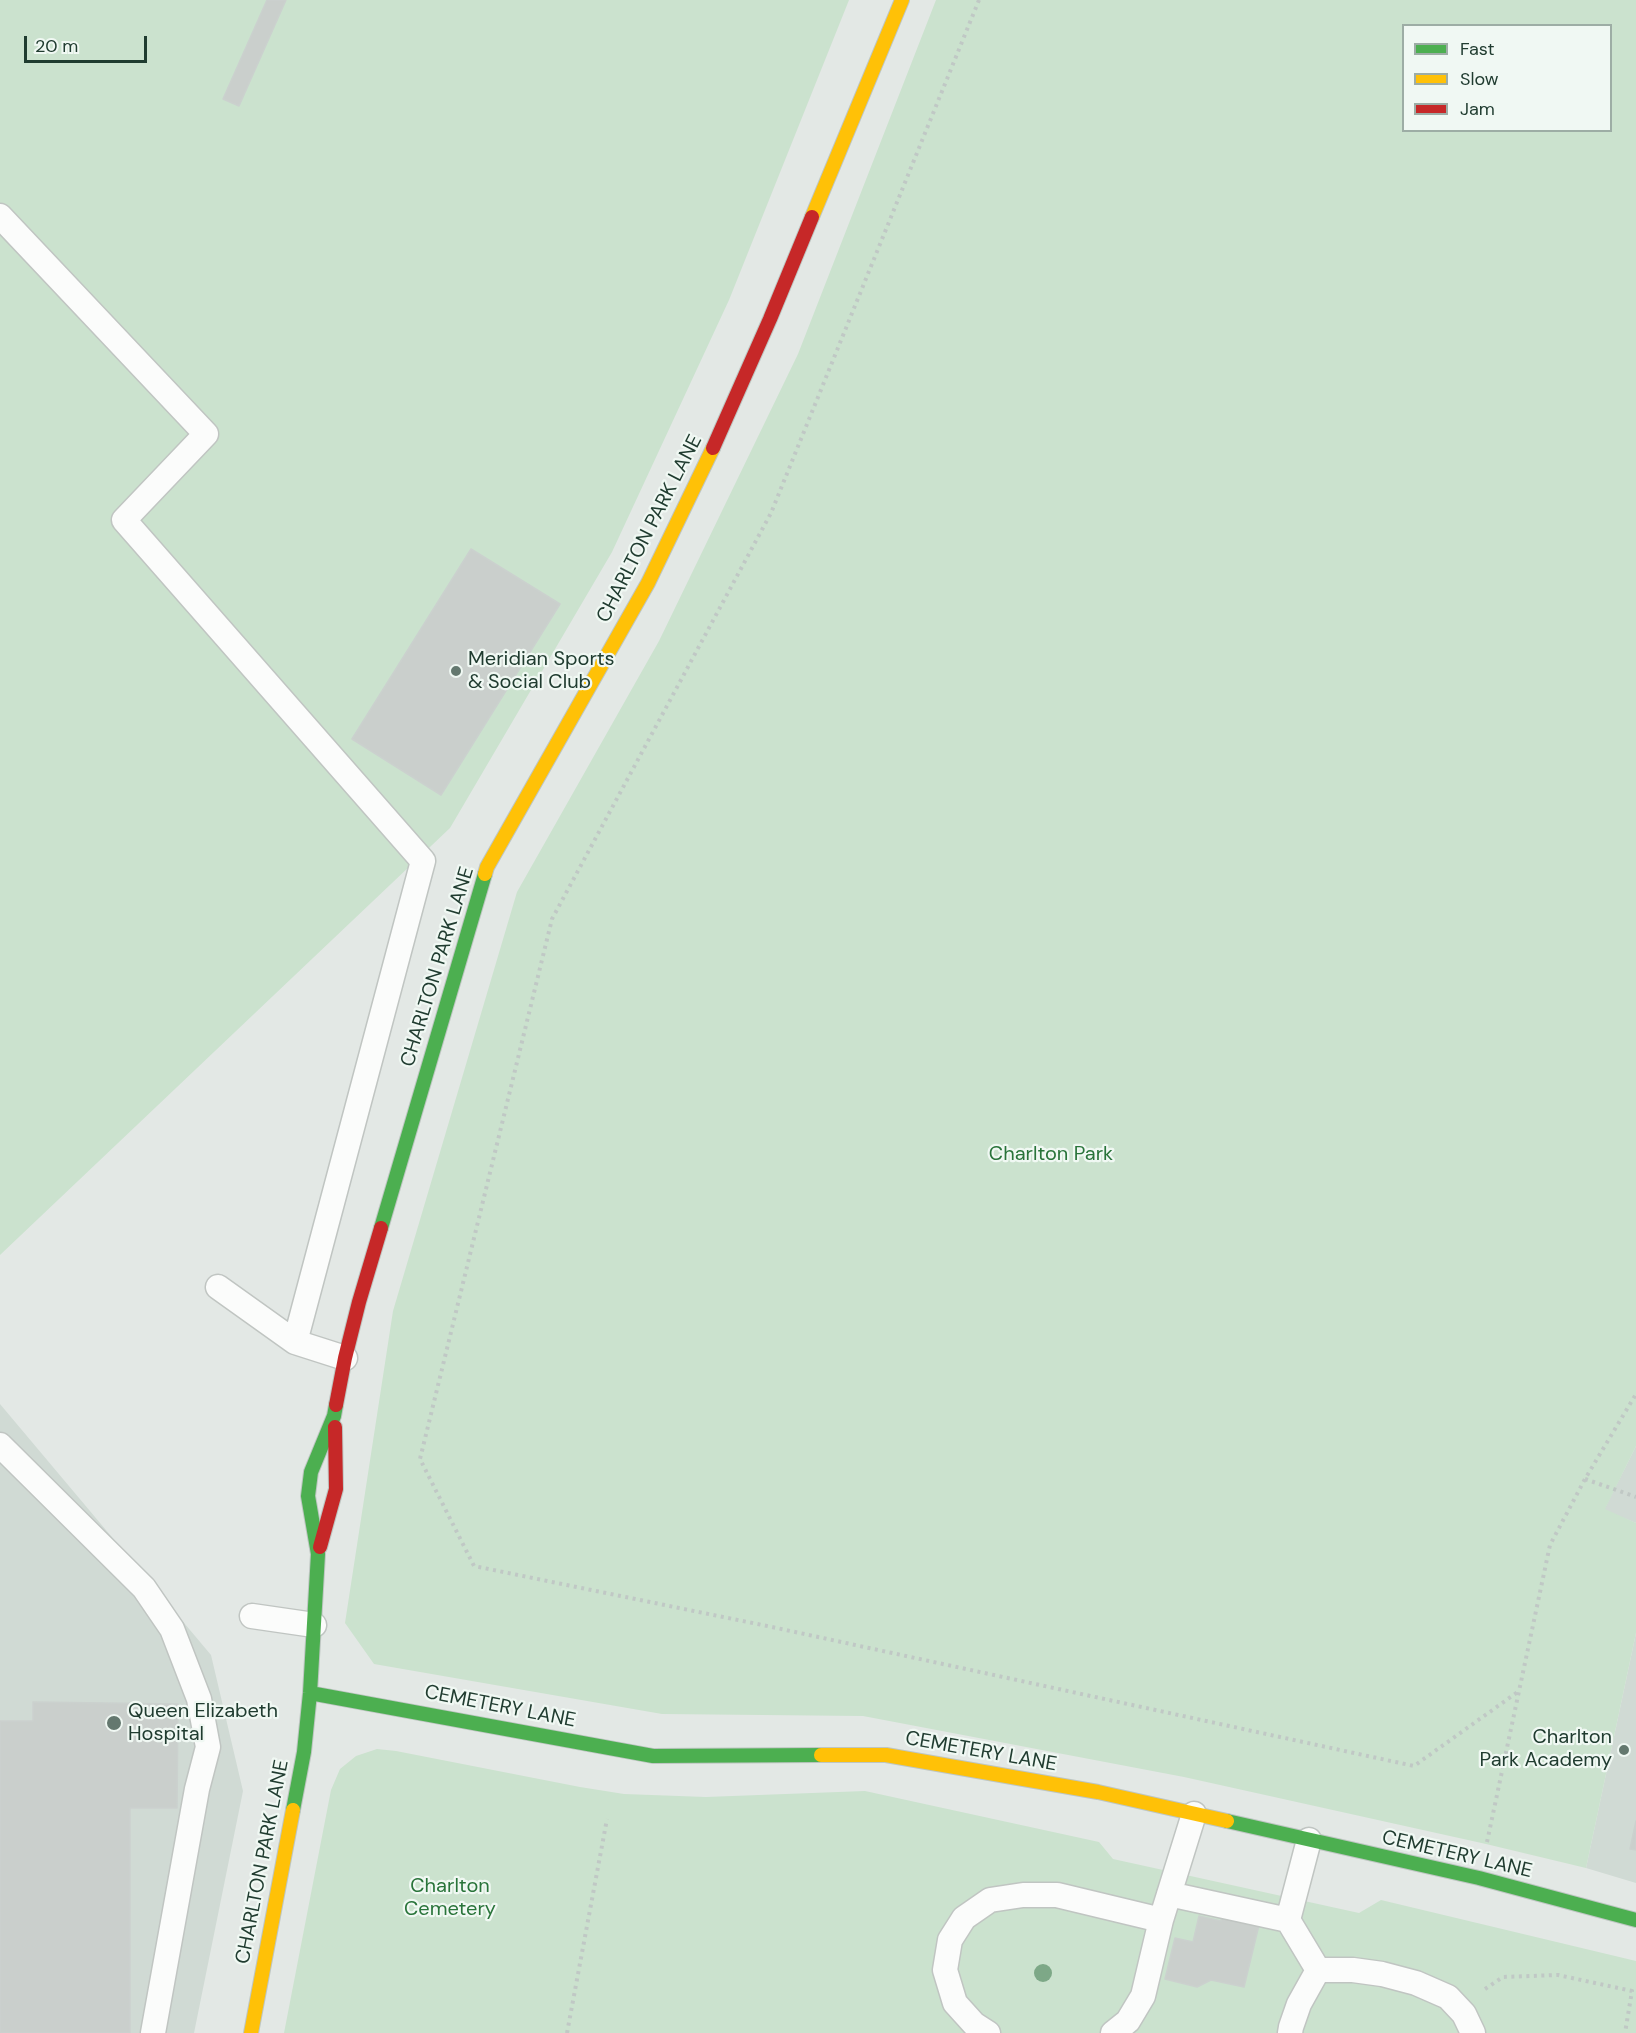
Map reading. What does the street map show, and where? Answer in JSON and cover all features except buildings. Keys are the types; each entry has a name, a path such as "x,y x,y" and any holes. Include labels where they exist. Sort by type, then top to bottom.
{"street":[{"name":"CHARLTON PARK LANE","path":"318,1554 308,1496 311,1472 334,1416 359,1302 487,867 648,583 712,450 770,319 902,0"},
{"name":"CHARLTON PARK LANE","path":"251,2033 304,1752 310,1693 318,1554 336,1489 334,1416"},
{"name":"CEMETERY LANE","path":"310,1693 653,1756 885,1755 1098,1792 1479,1878 1636,1920"}],"lane":[{"path":"0,216 206,434 124,520 423,861 295,1342"},
{"path":"218,1287 295,1342 345,1358"},
{"path":"0,1446 144,1588 172,1629 199,1699 208,1747 197,1789 153,2033"},
{"path":"252,1616 314,1625"},
{"path":"1113,2033 1128,2021 1143,1996 1161,1920 1194,1814"},
{"path":"1309,1840 1288,1920 1318,1970"},
{"path":"1169,1894 1288,1920"},
{"path":"988,2033 974,2024 955,2003 945,1970 950,1940 964,1918 990,1900 1023,1895 1058,1895 1161,1920"},
{"path":"1318,1970 1353,1970 1382,1974 1416,1983 1448,1997 1464,2014 1473,2033"},
{"path":"1290,2033 1299,2004 1318,1970"}],"path":[{"path":"979,0 771,513 552,919 420,1459 474,1566 784,1630 1414,1766 1519,1691"},
{"path":"1486,1844 1551,1545 1585,1479 1636,1394"},
{"path":"1585,1479 1636,1497"},
{"path":"567,2033 607,1819"},
{"path":"1456,2006 1503,1977 1558,1975 1632,1990 1625,2033"}],"shaded area":[{"name":"Queen Elizabeth Hospital","path":"0,1404 211,1655 243,1791 194,2033 0,2033"},
{"path":"1636,1446 1636,1523 1604,1510"},
{"name":"Charlton Park Academy","path":"1636,1633 1636,1883 1586,1868"}],"green space":[{"path":"0,0 849,0 729,300 612,552 450,828 0,1255"},
{"name":"Charlton Park","path":"936,0 1636,0 1636,1446 1605,1509 1636,1523 1636,1633 1586,1868 1184,1777 863,1716 662,1714 374,1664 345,1623 393,1311 517,892 659,641 798,354"},
{"name":"Charlton Cemetery","path":"377,1749 624,1794 706,1797 865,1791 1099,1842 1113,1859 1359,1913 1381,1900 1636,1961 1636,2033 284,2033 331,1790 340,1769 356,1756"}],"traffic: fast":[{"path":"381,1228 485,874"},
{"path":"293,1810 304,1752 310,1693 318,1554 308,1496 311,1472 334,1416 336,1405"},
{"path":"310,1693 653,1756 821,1755"},
{"path":"1227,1821 1479,1878 1636,1920"}],"traffic: slow":[{"path":"812,217 902,0"},
{"path":"485,874 648,583 713,448"},
{"path":"821,1755 886,1755 1098,1792 1227,1821"},
{"path":"251,2033 293,1810"}],"traffic: jam":[{"path":"713,448 812,217"},
{"path":"336,1405 359,1302 381,1228"},
{"path":"320,1547 336,1489 335,1427"}],"place":[{"name":"Meridian Sports & Social Club","path":"456,671"},
{"name":"Queen Elizabeth Hospital","path":"114,1723"},
{"name":"Charlton Park Academy","path":"1624,1750"}]}
